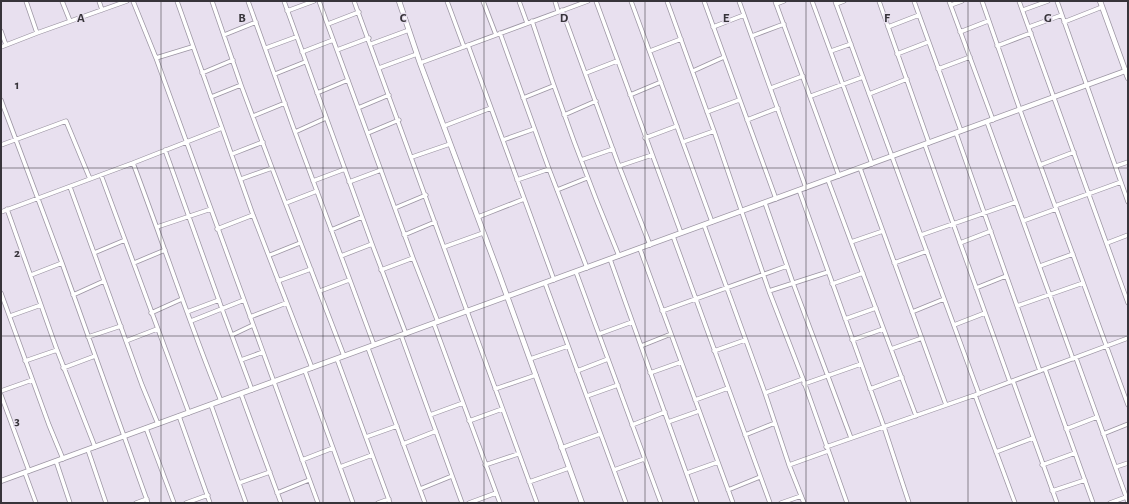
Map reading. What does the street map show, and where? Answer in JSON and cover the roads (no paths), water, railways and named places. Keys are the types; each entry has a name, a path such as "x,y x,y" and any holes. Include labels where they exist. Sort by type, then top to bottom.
{"street":[{"path":"26,1 37,33"},
{"path":"62,1 70,21"},
{"path":"99,1 102,10"},
{"path":"1,47 126,1"},
{"path":"133,1 156,58 318,503"},
{"path":"176,1 253,215 312,368"},
{"path":"212,1 241,85 344,356"},
{"path":"248,1 374,346"},
{"path":"284,1 372,244 430,415 462,503"},
{"path":"287,11 314,1"},
{"path":"319,1 413,258 469,421 500,503"},
{"path":"354,1 399,120 518,454 537,503"},
{"path":"400,1 417,54 508,297 582,503"},
{"path":"447,1 464,47"},
{"path":"483,1 496,35"},
{"path":"519,1 529,22 587,178 619,256"},
{"path":"555,1 586,73 619,166 650,245"},
{"path":"420,62 588,1"},
{"path":"596,1 681,233"},
{"path":"632,1 712,222"},
{"path":"666,1 693,71 770,291 804,381 847,503"},
{"path":"704,1 776,199"},
{"path":"739,1 806,188"},
{"path":"784,1 776,2 839,176"},
{"path":"812,1 872,164"},
{"path":"844,1 836,2 954,325 996,452 1015,503"},
{"path":"879,1 907,79 953,224 1057,503"},
{"path":"914,1 938,69 984,214 1040,371"},
{"path":"962,1 950,3 993,120"},
{"path":"982,1 1055,207 1128,404"},
{"path":"1019,1 1055,97 1128,303"},
{"path":"1023,10 1048,1"},
{"path":"1057,1 1128,202"},
{"path":"1100,1 1127,71 1128,78"},
{"path":"1064,22 1102,8"},
{"path":"328,24 358,12"},
{"path":"714,27 744,15"},
{"path":"888,27 919,15"},
{"path":"1029,27 1062,15"},
{"path":"960,32 988,21"},
{"path":"224,34 256,22"},
{"path":"752,36 784,24"},
{"path":"371,44 409,30"},
{"path":"1,31 6,45"},
{"path":"500,33 534,129 587,268"},
{"path":"997,46 1031,33"},
{"path":"266,48 296,37"},
{"path":"337,50 369,38"},
{"path":"650,51 681,39"},
{"path":"302,52 333,40"},
{"path":"897,54 928,42"},
{"path":"831,51 851,44"},
{"path":"468,45 554,280"},
{"path":"156,58 192,47"},
{"path":"379,68 417,54"},
{"path":"938,69 970,57"},
{"path":"693,71 724,58"},
{"path":"202,73 233,60"},
{"path":"586,73 617,61"},
{"path":"275,74 305,62"},
{"path":"1,481 1127,71"},
{"path":"771,88 803,76"},
{"path":"810,96 863,77"},
{"path":"869,94 907,79"},
{"path":"317,92 348,80"},
{"path":"630,95 661,82"},
{"path":"211,97 241,85"},
{"path":"523,98 553,86"},
{"path":"358,108 389,96"},
{"path":"1,100 125,436 147,501 136,503"},
{"path":"707,112 739,100"},
{"path":"564,116 596,101"},
{"path":"253,116 285,103"},
{"path":"444,126 491,108"},
{"path":"747,120 778,108"},
{"path":"295,132 326,118"},
{"path":"368,133 399,120"},
{"path":"1,145 66,121 90,179"},
{"path":"987,122 1128,502"},
{"path":"645,138 677,126"},
{"path":"1,212 222,128"},
{"path":"503,140 534,129"},
{"path":"683,142 714,131"},
{"path":"232,154 263,142"},
{"path":"412,157 450,144"},
{"path":"581,160 613,149"},
{"path":"165,150 252,390"},
{"path":"1040,165 1074,152"},
{"path":"619,166 652,155"},
{"path":"1116,166 1128,162"},
{"path":"133,163 220,401"},
{"path":"241,179 272,168"},
{"path":"860,168 946,405"},
{"path":"313,181 345,169"},
{"path":"517,180 549,169"},
{"path":"350,182 381,170"},
{"path":"101,175 189,413"},
{"path":"557,190 587,178"},
{"path":"828,180 916,416"},
{"path":"1023,221 1089,193 1121,182"},
{"path":"70,186 120,326 158,424"},
{"path":"799,190 884,427 908,503"},
{"path":"286,203 317,191"},
{"path":"395,208 426,195"},
{"path":"478,217 524,199"},
{"path":"921,235 1016,202"},
{"path":"765,203 851,438"},
{"path":"7,209 63,368 95,447"},
{"path":"157,227 210,209"},
{"path":"218,229 253,215"},
{"path":"331,230 362,218"},
{"path":"404,235 435,222"},
{"path":"704,225 765,393 789,465 804,503"},
{"path":"851,242 883,231"},
{"path":"960,243 991,231"},
{"path":"444,247 483,233"},
{"path":"1107,243 1128,235"},
{"path":"673,236 744,435 770,503"},
{"path":"94,253 125,240"},
{"path":"270,256 300,243"},
{"path":"341,256 372,244"},
{"path":"640,248 733,503"},
{"path":"134,262 165,250"},
{"path":"894,263 926,251"},
{"path":"1040,266 1073,254"},
{"path":"381,270 413,258"},
{"path":"610,259 697,502 692,503"},
{"path":"31,275 62,263"},
{"path":"662,311 787,266"},
{"path":"278,281 311,269"},
{"path":"576,272 661,503"},
{"path":"770,291 828,272"},
{"path":"832,284 863,273"},
{"path":"976,288 1006,276"},
{"path":"320,291 349,280"},
{"path":"73,295 104,281"},
{"path":"545,283 626,503"},
{"path":"1017,306 1083,283"},
{"path":"1,293 48,425 63,459"},
{"path":"151,313 182,299"},
{"path":"912,312 944,299"},
{"path":"187,312 219,300"},
{"path":"191,321 244,300"},
{"path":"250,317 286,303"},
{"path":"1,307 5,305"},
{"path":"10,316 40,305"},
{"path":"845,319 876,308"},
{"path":"954,325 985,313"},
{"path":"599,334 632,322"},
{"path":"232,335 253,325"},
{"path":"88,337 120,326"},
{"path":"126,341 157,328"},
{"path":"852,340 883,328"},
{"path":"641,346 671,334"},
{"path":"891,349 922,338"},
{"path":"789,465 851,438 1011,382 1128,338"},
{"path":"714,351 745,340"},
{"path":"530,359 568,346"},
{"path":"368,348 425,503"},
{"path":"25,361 57,350"},
{"path":"241,360 263,352"},
{"path":"63,368 95,356"},
{"path":"337,359 389,501 378,503"},
{"path":"577,371 608,359"},
{"path":"650,372 681,362"},
{"path":"765,393 861,364"},
{"path":"1045,369 1093,503"},
{"path":"306,371 353,503"},
{"path":"495,389 536,375"},
{"path":"870,389 902,378"},
{"path":"1,391 32,380"},
{"path":"587,396 618,385"},
{"path":"695,400 728,388"},
{"path":"241,394 281,503"},
{"path":"1,395 36,503"},
{"path":"430,415 463,403"},
{"path":"211,405 245,502"},
{"path":"469,421 502,409"},
{"path":"668,422 699,411"},
{"path":"632,424 665,412"},
{"path":"180,416 210,503"},
{"path":"1066,428 1097,417"},
{"path":"744,435 775,423"},
{"path":"1103,434 1128,424"},
{"path":"366,437 397,426"},
{"path":"146,428 174,503"},
{"path":"403,444 436,431"},
{"path":"561,448 600,434"},
{"path":"996,452 1033,438"},
{"path":"302,460 333,448"},
{"path":"88,450 106,503"},
{"path":"1042,464 1075,453"},
{"path":"486,465 518,454"},
{"path":"340,467 372,455"},
{"path":"614,470 644,459"},
{"path":"56,462 70,503"},
{"path":"687,473 718,462"},
{"path":"1116,467 1128,463"},
{"path":"529,482 569,468"},
{"path":"239,483 270,472"},
{"path":"420,489 452,476"},
{"path":"728,490 760,478"},
{"path":"277,493 309,480"},
{"path":"1052,491 1085,480"},
{"path":"469,503 496,493"},
{"path":"186,503 208,495"},
{"path":"781,503 801,496"},
{"path":"1110,503 1126,497"}]}
